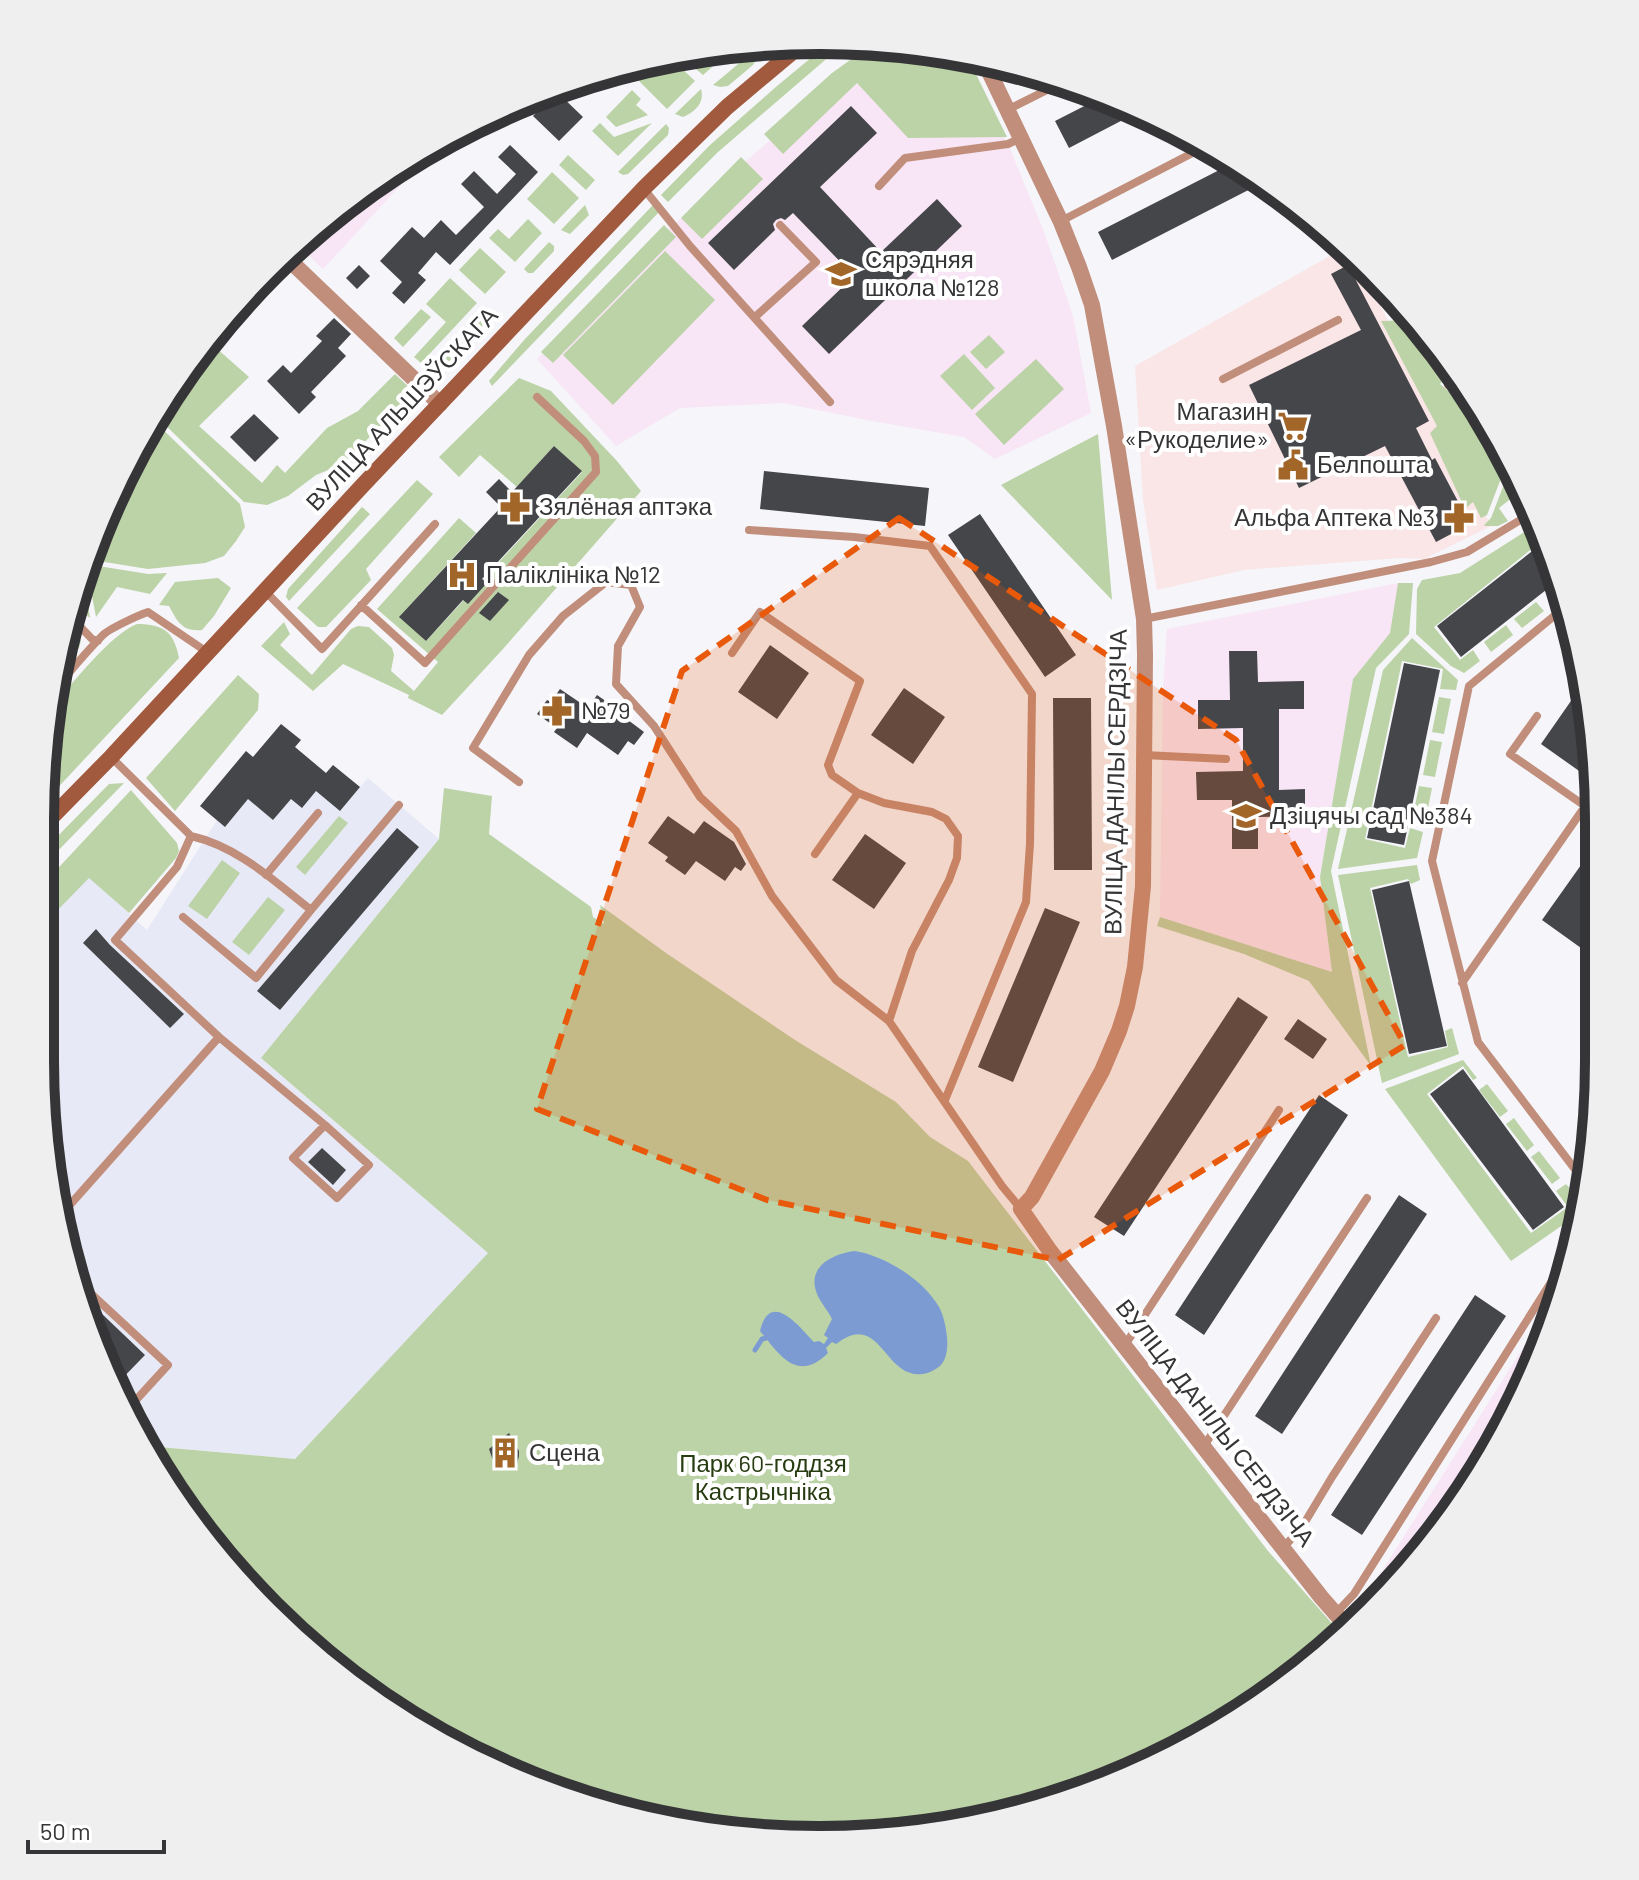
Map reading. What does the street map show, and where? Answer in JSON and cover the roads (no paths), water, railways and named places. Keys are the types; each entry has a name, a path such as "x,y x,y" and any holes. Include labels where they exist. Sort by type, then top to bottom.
{"main road":[{"name":"ВУЛІЦА АЛЬШЭЎСКАГА","path":"54,815 644,188 727,107 789,55"}],"street":[{"name":"ВУЛІЦА ДАНІЛЫ СЕРДЗІЧА","path":"991,74 1061,222 1092,305 1144,619 1143,886 1135,967 1127,1006 1102,1071 1032,1197 1021,1209 1050,1251 1342,1620"},
{"path":"293,264 440,404"}],"lane":[{"path":"1009,109 1048,89"},
{"path":"879,186 905,158 1008,144 1022,138"},
{"path":"1061,222 1194,152"},
{"path":"644,188 690,246 830,402"},
{"path":"755,317 816,262 780,225"},
{"path":"1223,379 1338,320"},
{"path":"361,605 425,663 596,472 595,456 584,441 537,397"},
{"path":"1144,619 1431,562 1467,552 1523,518"},
{"path":"264,591 322,649 435,524"},
{"path":"749,530 930,546 1032,694 1026,902 945,1100"},
{"path":"519,782 473,748 529,655 563,616 606,582 631,585 640,607 618,646 616,684 654,726 700,797 736,831 772,896 836,980 889,1021 1021,1209"},
{"path":"68,674 104,633 148,612 207,652"},
{"path":"732,653 760,612 860,681 828,765 832,775 858,793 884,803 932,812 946,819 958,836 957,858 949,880 912,951 889,1021"},
{"path":"1557,614 1469,686 1432,861 1478,1042 1576,1171"},
{"path":"79,625 98,641"},
{"path":"1537,716 1510,754 1584,806"},
{"path":"1143,755 1226,759"},
{"path":"111,757 191,836 206,839 240,855 311,910"},
{"path":"815,854 858,793"},
{"path":"183,917 256,978 399,805"},
{"path":"1462,983 1584,807"},
{"path":"266,875 318,813"},
{"path":"191,836 177,867 115,940 219,1037 325,1125 369,1165 337,1198 293,1158 325,1125"},
{"path":"68,1206 219,1037"},
{"path":"1125,1345 1279,1110"},
{"path":"1203,1446 1367,1198"},
{"path":"1336,1613 1354,1594 1552,1280"},
{"path":"91,1293 168,1365 134,1402"},
{"path":"1282,1548 1302,1527 1436,1318"}],"water":[{"path":"854,1251 866,1253 902,1270 932,1297 942,1314 947,1337 946,1356 938,1367 923,1374 910,1373 873,1339 863,1335 851,1335 836,1344 832,1342 826,1348 828,1353 817,1362 799,1366 782,1357 760,1331 765,1319 771,1313 778,1312 793,1320 814,1342 824,1344 828,1338 824,1335 832,1319 817,1295 816,1275 831,1258"}],"waterway":[{"path":"755,1350 766,1338"}],"place":[{"name":"Сярэдняя школа №128","path":"841,274"},
{"name":"Магазин «Рукоделие»","path":"1293,426"},
{"name":"Белпошта","path":"1293,465"},
{"name":"Зялёная аптэка","path":"515,507"},
{"name":"Альфа Аптека №3","path":"1459,518"},
{"name":"Паліклініка №12","path":"462,575"},
{"name":"№79","path":"557,711"},
{"name":"Дзіцячы сад №384","path":"1246,816"},
{"name":"Сцена","path":"505,1453"}],"park label":[{"name":"Парк 60-годдзя Кастрычніка","path":"763,1478"}]}
